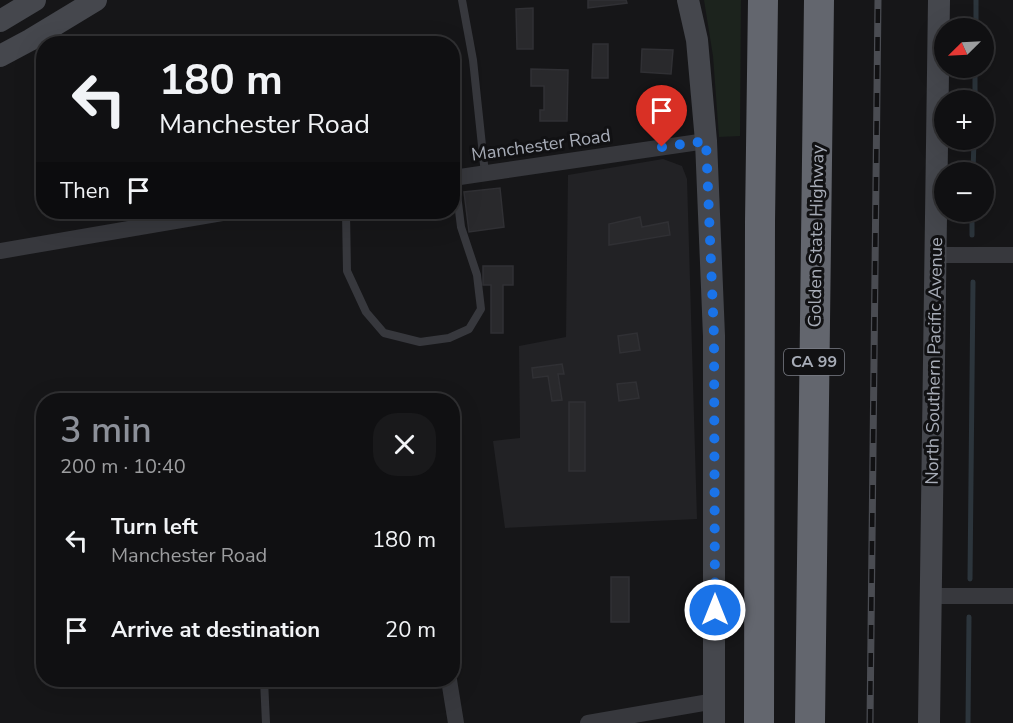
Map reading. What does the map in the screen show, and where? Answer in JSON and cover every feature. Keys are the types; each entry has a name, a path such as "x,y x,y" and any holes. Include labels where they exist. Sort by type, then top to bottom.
{"highway":[{"name":"CA 99","path":"759,723 763,0"},
{"name":"Golden State Highway","path":"810,723 819,0"}],"main road":[{"path":"0,21 35,0"},
{"path":"37,36 96,0"},
{"path":"688,0 698,40 706,141 714,336 714,712"},
{"name":"North Southern Pacific Avenue","path":"929,723 939,0"},
{"path":"0,56 36,36"}],"street":[{"name":"Manchester Road","path":"460,177 706,141"},
{"path":"0,251 187,219"},
{"path":"935,255 1013,255"},
{"path":"931,596 1013,596"},
{"path":"450,687 456,723"},
{"path":"588,723 714,712"}],"lane":[{"path":"462,0 473,60 485,174"},
{"path":"346,219 347,271 366,312 384,333 420,342 449,338 469,329 481,309 477,275 460,219"},
{"path":"264,687 266,723"}],"shaded area":[{"path":"704,0 741,0 740,136 719,137 713,56"},
{"path":"663,159 682,166 687,179 697,519 505,528 493,441 520,438 519,346 566,337 568,175"}],"building":[{"path":"588,0 626,0 627,3 588,8"},
{"path":"533,8 533,49 517,49 516,9"},
{"path":"593,44 608,44 608,78 592,78"},
{"path":"642,49 673,50 671,74 641,72"},
{"path":"531,69 568,70 567,121 540,121 540,110 544,110 544,86 531,86"},
{"path":"500,188 504,227 469,232 464,192"},
{"path":"640,217 642,227 668,222 670,235 609,245 609,224"},
{"path":"483,266 513,266 513,285 503,285 503,333 491,333 491,285 483,285"},
{"path":"637,333 640,350 620,353 618,336"},
{"path":"562,364 564,374 558,374 562,400 552,401 548,376 533,378 532,368"},
{"path":"636,382 639,398 619,401 617,384"},
{"path":"569,402 585,402 585,471 569,471"},
{"path":"611,577 629,577 629,622 611,622"}],"waterway":[{"path":"976,0 976,18"},
{"path":"975,78 975,90"},
{"path":"973,162 974,150"},
{"path":"972,222 972,235"},
{"path":"970,579 973,282"},
{"path":"968,723 969,617"}],"railway":[{"path":"870,723 878,0"}],"route":[{"path":"662,147 706,141 714,336 715,610"}]}
